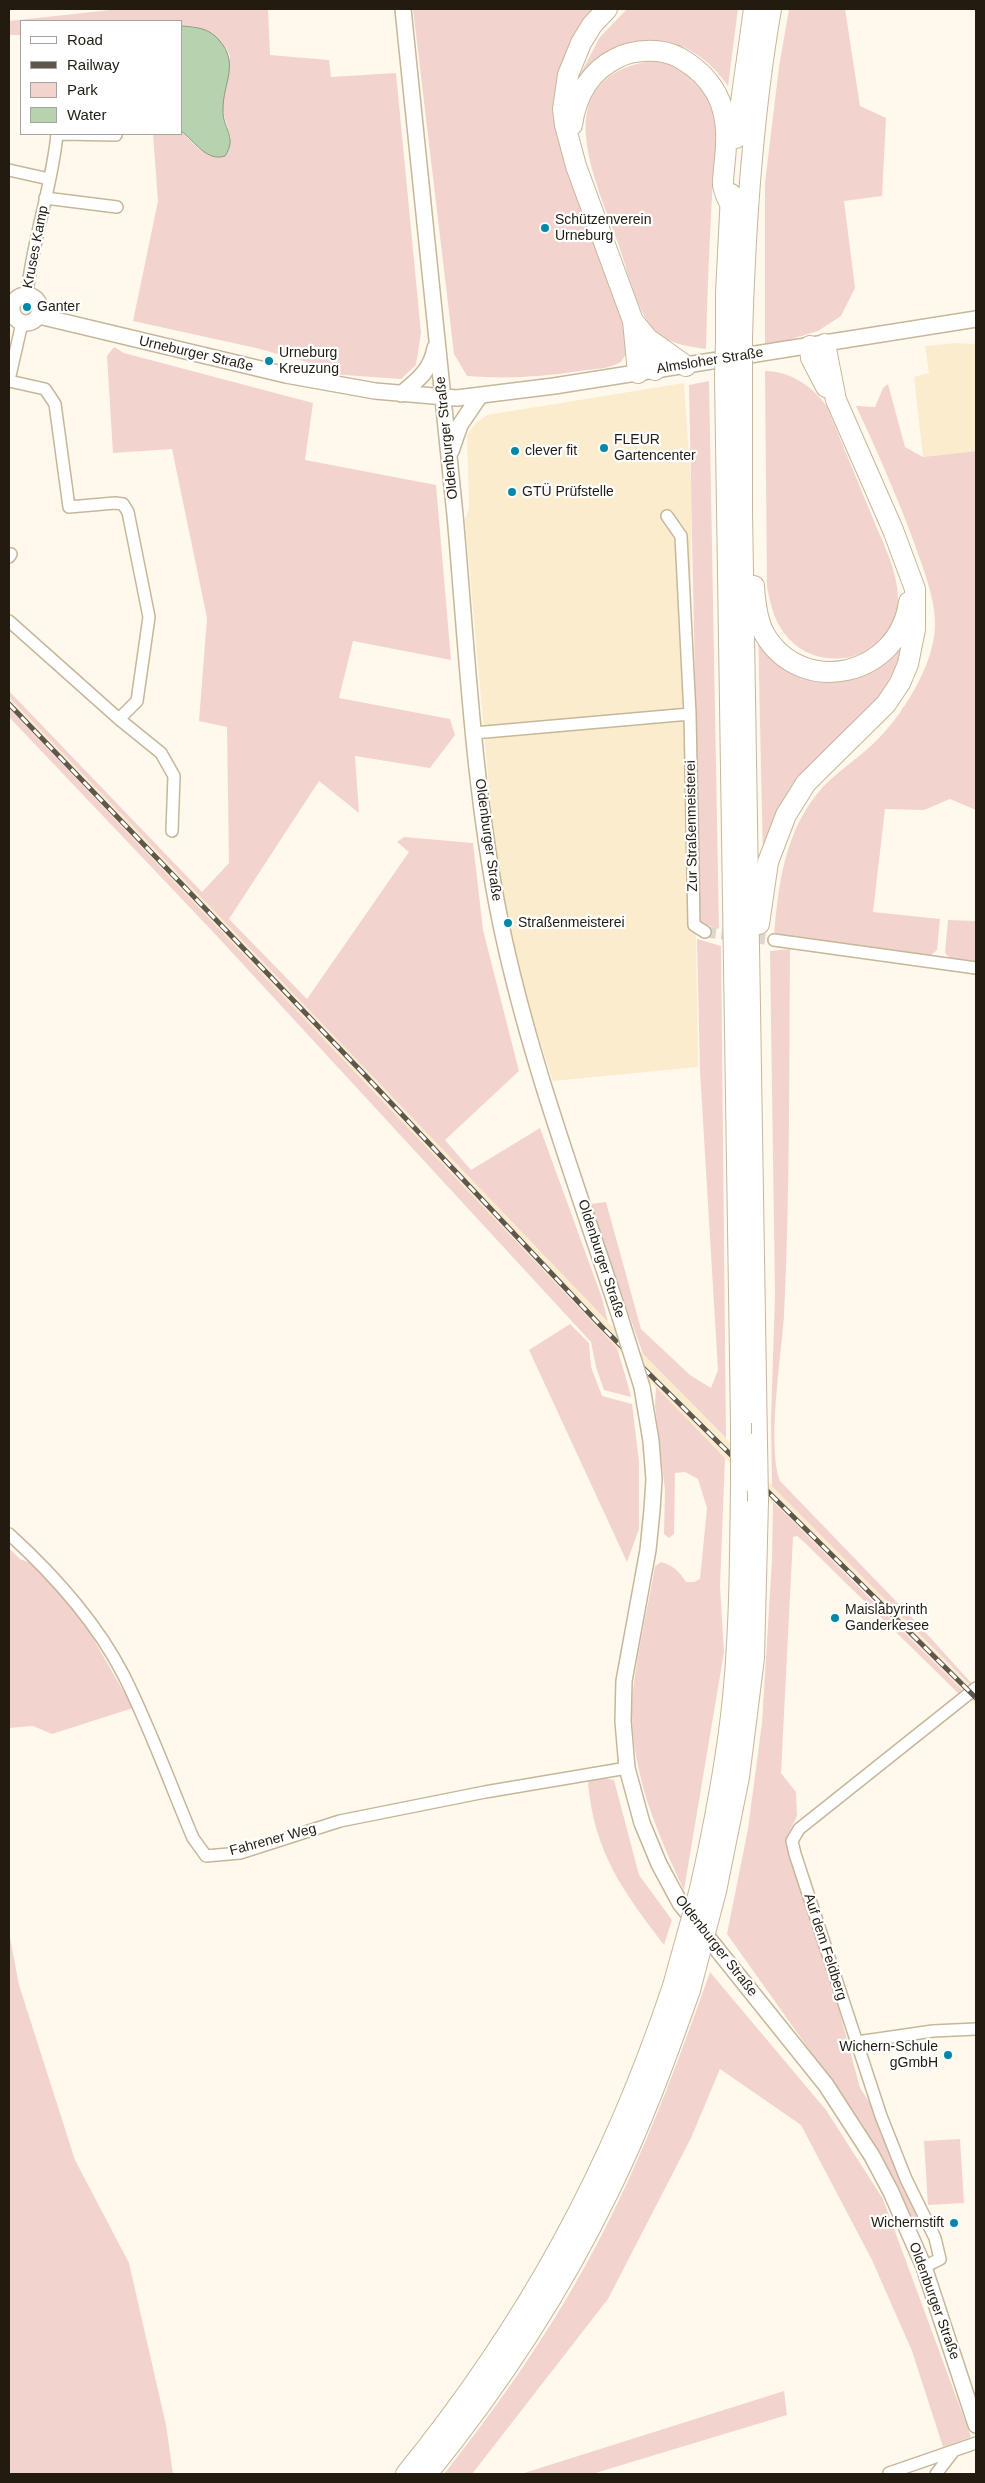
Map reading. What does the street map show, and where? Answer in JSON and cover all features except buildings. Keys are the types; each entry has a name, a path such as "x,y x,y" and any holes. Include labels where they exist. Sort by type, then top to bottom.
{"highway":[{"path":"607,9 592,25 581,43 568,75 563,109 576,166 633,321 646,372"},
{"path":"734,340 726,293 731,206 736,141 754,9"},
{"path":"708,1890 732,1705 740,1593 741,1484 734,340 752,150 771,9"},
{"path":"570,142 579,96 592,76 608,62 621,56 638,52 659,52 676,56 696,67 718,96 726,124 723,186 731,206"},
{"path":"633,321 648,339 686,366"},
{"path":"646,372 648,339"},
{"path":"750,962 758,935 768,862 786,815 806,783 886,704 900,683 913,645 917,607 915,589 908,567 836,400 817,345"},
{"path":"427,2474 515,2355 593,2222 627,2153 660,2073 738,1777 754,1658 758,1501 742,511 734,376"},
{"path":"742,511 751,530 756,606 765,634 787,658 805,667 826,672 849,670 868,663 882,654 894,641 907,612 908,567"},
{"path":"406,2474 465,2398 500,2347 535,2292 575,2222 611,2148 682,1988"}],"main road":[{"name":"Oldenburger Straße","path":"403,9 444,398 474,733 484,823 500,918 516,993 550,1106 642,1386 651,1441 654,1479 648,1550 624,1681 623,1721 627,1768 642,1823 659,1864 680,1903 826,2085 845,2113 891,2192 924,2267 976,2425"},
{"path":"27,295 35,298 40,304 39,316 31,323 22,323 15,318 10,308 16,299 27,295"},
{"name":"Urneburger Straße","path":"39,316 286,375 401,394 444,398"},
{"name":"Almsloher Straße","path":"444,398 479,397 976,319"},
{"path":"401,394 424,374 433,359 437,339"},
{"path":"449,459 453,441 460,425 479,397"}],"street":[{"name":"Kruses Kamp","path":"27,295 32,259 55,158 57,135"},
{"path":"9,170 49,178"},
{"name":"Kruses Kamp","path":"45,198 117,207"},
{"path":"22,323 9,380 45,388 55,404 69,507 116,503 123,504 128,512 149,618 138,701 119,718"},
{"name":"Zur Straßenmeisterei","path":"667,516 681,536 690,714 694,926 704,932"},
{"path":"9,621 161,753 174,776 172,832"},
{"path":"474,733 690,714"},
{"path":"774,940 976,968"},
{"name":"Fahrener Weg","path":"9,1534 40,1562 88,1618 122,1673 193,1838 206,1856 240,1853 340,1821 485,1792 627,1768"},
{"name":"Auf dem Feldberg","path":"924,2267 940,2259 934,2238 906,2179 881,2116 792,1840 799,1830 976,1688"},
{"path":"857,2042 933,2031 976,2029"},
{"path":"889,2474 976,2442"},
{"path":"936,2474 953,2452"}],"shaded area":[{"path":"956,343 976,344 976,451 923,457 914,377 929,373 925,346"},
{"path":"684,383 692,499 690,609 697,841 698,1067 553,1081 520,980 496,865 465,520 469,507 467,435 475,424 487,415"},
{"path":"9,697 608,1322 643,1354 976,1692 976,1705 862,1589 725,1458 583,1314 9,708"}],"green space":[{"path":"120,9 268,9 270,55 329,60 331,77 396,73 421,333 416,365 401,379 330,374 325,367 256,348 133,321 158,201 153,135 182,135 182,132 199,149 214,156 231,138 222,109 230,56 226,48 197,27 182,26 182,20 20,20 20,35 9,35 9,21"},
{"path":"413,9 592,9 565,55 557,89 624,323 628,351 621,362 612,366 552,375 481,377 467,376 454,354"},
{"path":"627,9 738,9 728,86 707,62 689,50 669,43 652,44 610,55 594,63 581,73 600,37"},
{"path":"789,9 845,9 860,106 886,118 882,196 844,201 855,288 841,316 818,331 775,344 765,343 765,183 779,67"},
{"path":"650,61 671,65 696,81 709,98 717,125 706,349 685,346 671,341 654,330 648,322 633,288 590,162 586,134 588,109 597,88 618,71"},
{"path":"114,347 124,353 313,403 305,460 436,485 451,660 353,641 339,698 450,719 455,735 430,768 355,756 359,813 319,781 229,919 307,999 409,852 397,842 404,837 473,843 483,930 519,1071 445,1140 471,1170 540,1128 602,1298 608,1322 9,697 9,691 202,892 229,863 227,727 199,721 207,618 172,449 113,453 107,356"},
{"path":"765,371 783,374 801,382 815,393 827,407 893,569 898,592 894,622 885,637 872,648 856,656 838,659 821,657 804,651 784,633 772,608 767,587"},
{"path":"709,381 719,929 700,923 689,385"},
{"path":"888,384 905,447 923,457 976,451 976,810 950,799 924,810 885,809 873,912 940,919 937,950 929,957 774,937 778,899 785,862 790,844 806,810 823,787 873,744 894,720 923,673 933,640 935,614 923,567 891,485 856,406 875,407 883,388"},
{"path":"758,629 771,652 868,672 881,666 909,637 895,680 857,727 763,859"},
{"path":"9,708 617,1348 631,1397 604,1390 596,1367 591,1342 215,934 9,717"},
{"path":"948,920 976,921 976,963 952,961 945,953"},
{"path":"697,939 721,946 726,1438 643,1354 590,1204 606,1202 641,1329 690,1375 711,1388 718,1370 700,1071"},
{"path":"790,949 786,1270 775,1424 776,1466 780,1481 919,1625 973,1685 971,1686 772,1486 771,1419 775,1295 770,951"},
{"path":"570,1324 589,1343 591,1367 602,1396 632,1404 639,1462 639,1529 627,1562 529,1350"},
{"path":"656,1387 725,1458 720,1586 724,1652 684,1890 653,1818 638,1768 632,1716 633,1690 655,1566 661,1562 673,1567 686,1582 694,1582 700,1579 707,1508 698,1479 685,1472 675,1473 674,1534 669,1538 664,1534 665,1490 655,1405"},
{"path":"773,1502 962,1690 959,1694 804,1542 797,1536 793,1537 781,1773 796,1792 797,1816 787,1836 791,1861 835,1995 860,2088 874,2109 920,2224 913,2226 862,2124 727,1934 748,1829 762,1723 772,1560"},
{"path":"9,1548 20,1559 38,1566 86,1626 133,1708 52,1734 33,1726 9,1728"},
{"path":"604,1778 614,1780 639,1875 672,1920 664,1945 624,1889 604,1851 597,1831 588,1784 589,1780"},
{"path":"9,1932 19,1985 75,2160 129,2263 166,2425 173,2474 9,2474"},
{"path":"710,1972 826,2110 883,2199 971,2437 943,2447 912,2351 872,2260 801,2125 720,2069 691,2138 608,2299 472,2474 444,2474 526,2363 563,2304 597,2244 644,2144 672,2076"},
{"path":"960,2139 964,2203 928,2205 924,2141"},
{"path":"784,2391 787,2415 592,2474 521,2474"}],"water":[{"path":"182,26 197,28 215,36 225,49 229,65 223,116 230,143 225,156 218,157 206,153 182,132"}],"tunnel":[{"path":"705,932 774,940"}],"railway":[{"path":"9,704 361,1071 601,1326 976,1698"}],"place":[{"name":"Schützenverein Urneburg","path":"545,228"},
{"name":"Ganter","path":"27,307"},
{"name":"Urneburg Kreuzung","path":"269,361"},
{"name":"FLEUR Gartencenter","path":"604,448"},
{"name":"clever fit","path":"515,451"},
{"name":"GTÜ Prüfstelle","path":"512,492"},
{"name":"Straßenmeisterei","path":"508,923"},
{"name":"Maislabyrinth Ganderkesee","path":"835,1618"},
{"name":"Wichern-Schule gGmbH","path":"948,2055"},
{"name":"Wichernstift","path":"954,2223"}]}
